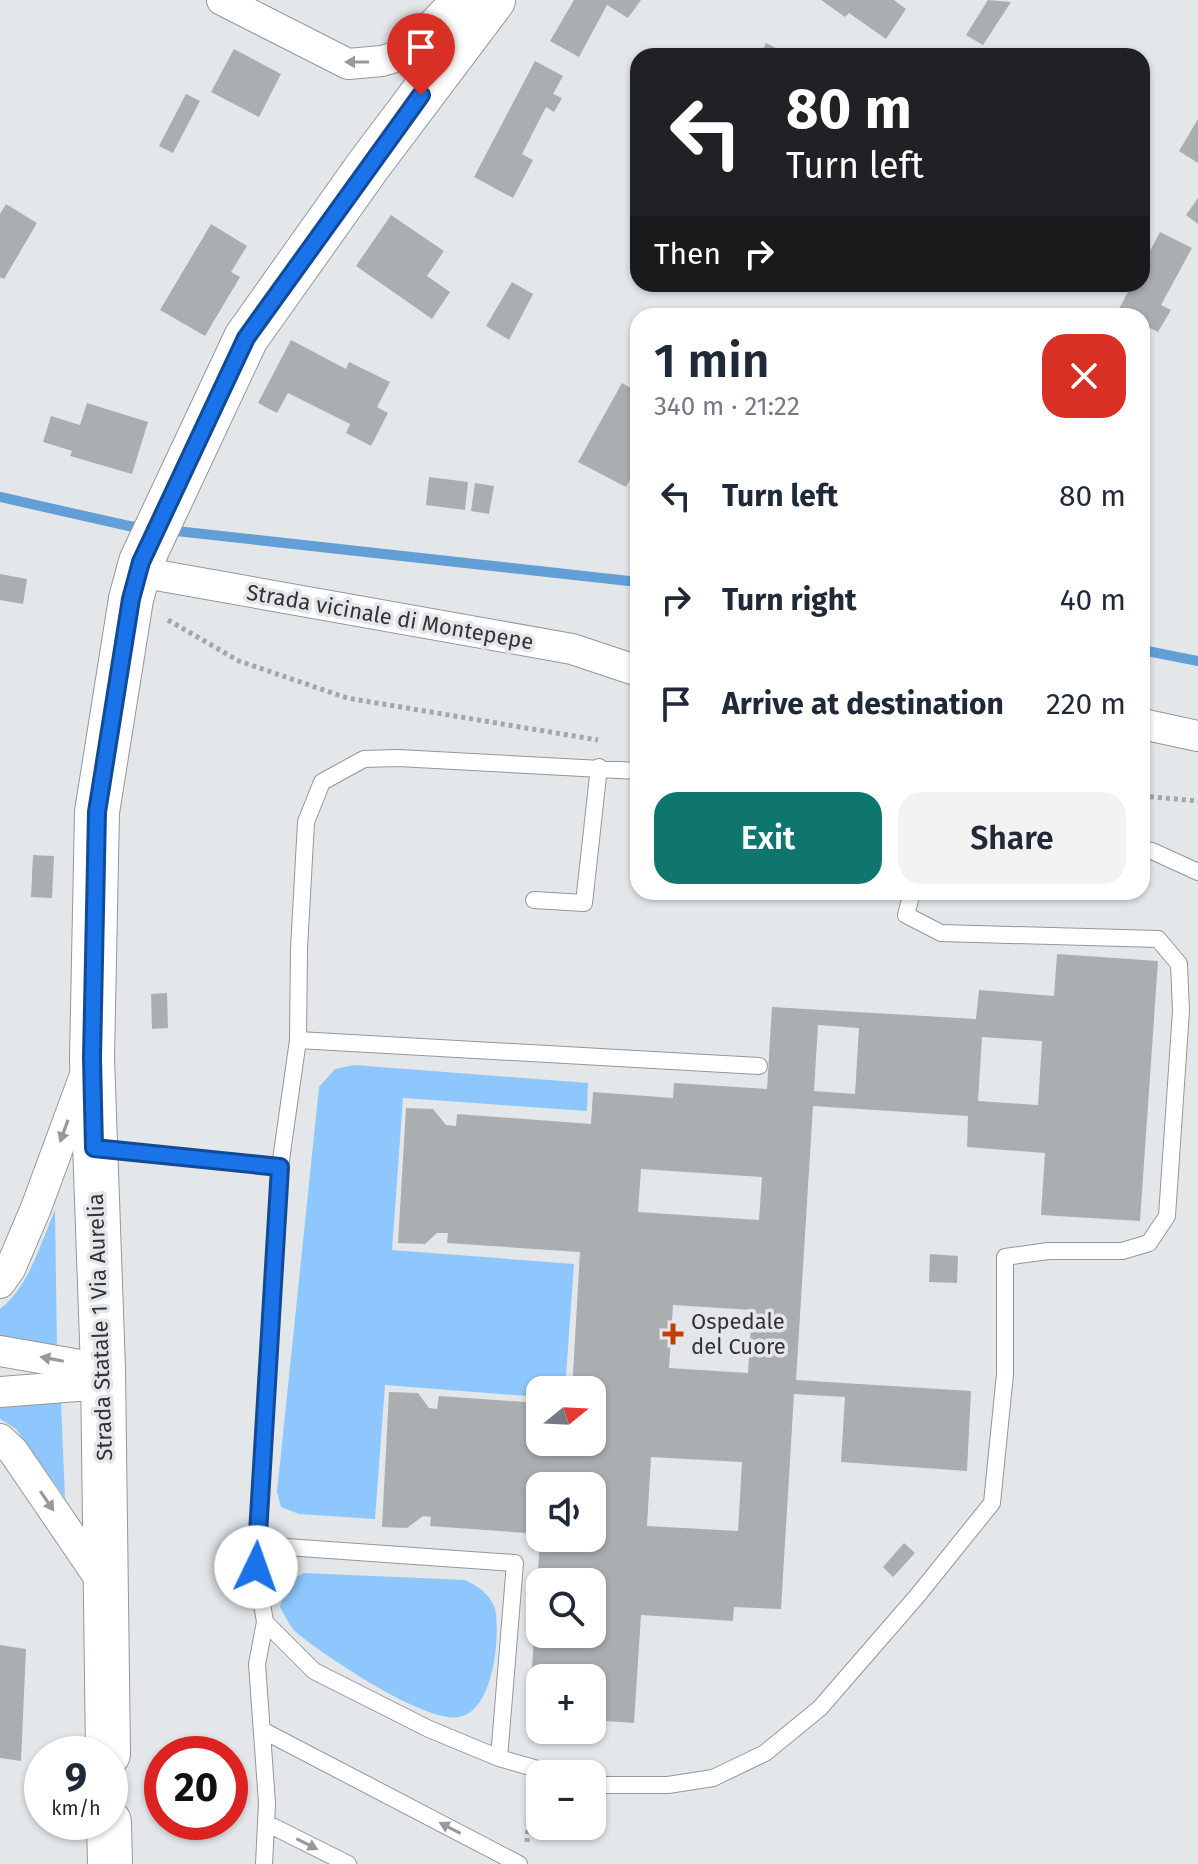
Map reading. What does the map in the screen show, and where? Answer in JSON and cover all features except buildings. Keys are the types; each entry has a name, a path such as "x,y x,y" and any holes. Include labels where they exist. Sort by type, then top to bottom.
{"main road":[{"name":"Strada Statale 1 Via Aurelia","path":"108,1736 103,1376 92,1058 97,812 137,577 246,338 368,166 493,0"},
{"path":"109,1840 110,1864"}],"street":[{"path":"222,0 348,64 382,61 405,54 451,5 468,0"},
{"name":"Strada vicinale di Montepepe","path":"137,577 572,649 630,668"},
{"path":"1150,726 1198,736"},
{"path":"0,1283 10,1269 36,1208 92,1058"},
{"path":"0,1351 103,1376"},
{"path":"0,1392 103,1376"},
{"path":"0,1439 13,1451 105,1586"}],"lane":[{"path":"264,1864 266,1823 257,1664 265,1622 256,1567 280,1167 298,1040 306,822 322,782 364,759 398,758 630,770"},
{"path":"534,900 584,903 599,767"},
{"path":"1150,851 1198,872"},
{"path":"606,1785 668,1785 713,1778 765,1753 820,1708 918,1595 992,1503 1005,1374 1005,1257 1048,1251 1122,1251 1149,1243 1167,1216 1181,1011 1179,964 1158,939 941,933 906,915 910,900"},
{"path":"298,1040 759,1066"},
{"path":"94,1148 280,1167"},
{"path":"258,1545 515,1563 499,1758"},
{"path":"265,1622 314,1671 429,1729 499,1758 526,1766"},
{"path":"262,1730 523,1857"},
{"path":"266,1823 348,1864"}],"path":[{"path":"137,577 239,661 347,698 607,742"},
{"path":"1150,797 1198,801"},
{"path":"523,1857 526,1823"}],"shaded area":[{"path":"354,1065 588,1083 587,1111 403,1098 392,1250 574,1264 566,1376 526,1376 526,1396 385,1385 375,1519 299,1514 281,1507 277,1492 319,1087 335,1069"},
{"path":"55,1210 57,1348 0,1337 0,1309 19,1289"},
{"path":"61,1402 65,1498 16,1429 0,1419 0,1405"},
{"path":"304,1573 465,1580 479,1588 490,1599 497,1621 492,1672 480,1702 471,1712 459,1717 423,1710 375,1686 294,1631 280,1607 287,1582"}],"waterway":[{"path":"0,497 147,528"},
{"path":"167,530 630,581"},
{"path":"1150,652 1198,661"}],"place":[{"name":"Ospedale del Cuore","path":"673,1334"}],"route":[{"path":"256,1567 280,1167 94,1148 92,1058 97,812 131,599 141,562 246,338 421,95"}]}
